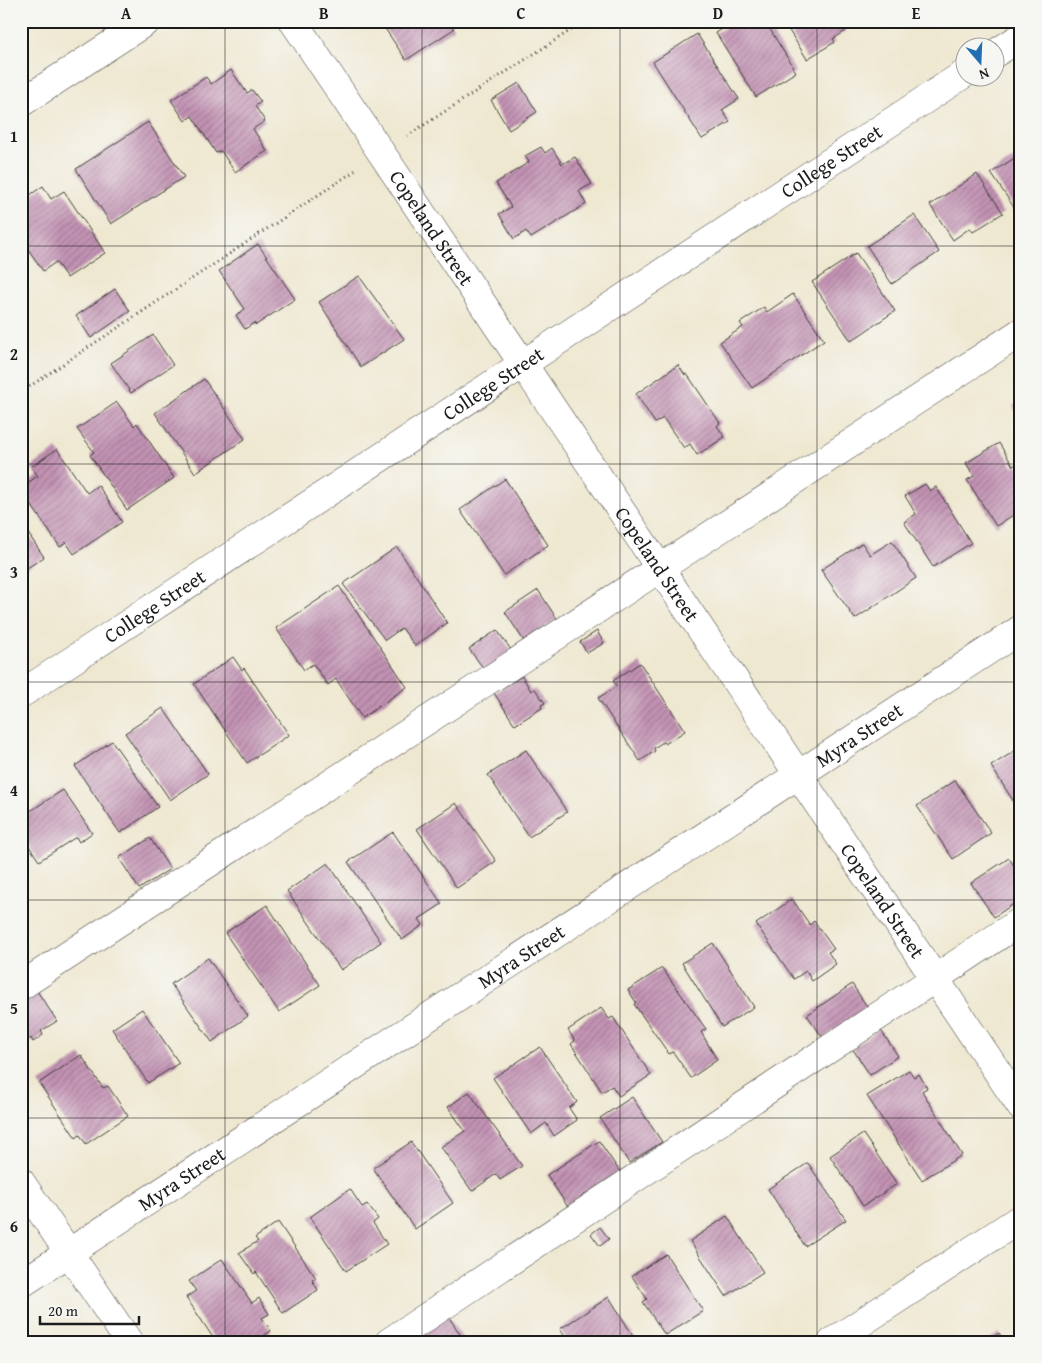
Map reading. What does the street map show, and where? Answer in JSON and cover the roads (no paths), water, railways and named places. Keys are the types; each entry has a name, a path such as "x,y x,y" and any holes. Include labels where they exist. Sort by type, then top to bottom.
{"street":[{"path":"21,103 147,21"},
{"name":"Copeland Street","path":"293,21 1021,1107"},
{"path":"1004,48 1021,37"},
{"name":"College Street","path":"21,694 954,81"},
{"path":"21,986 1021,332"},
{"name":"Myra Street","path":"21,1284 1021,630"},
{"path":"389,1342 1021,921"},
{"path":"21,1182 129,1342"},
{"path":"832,1342 1021,1218"}]}
